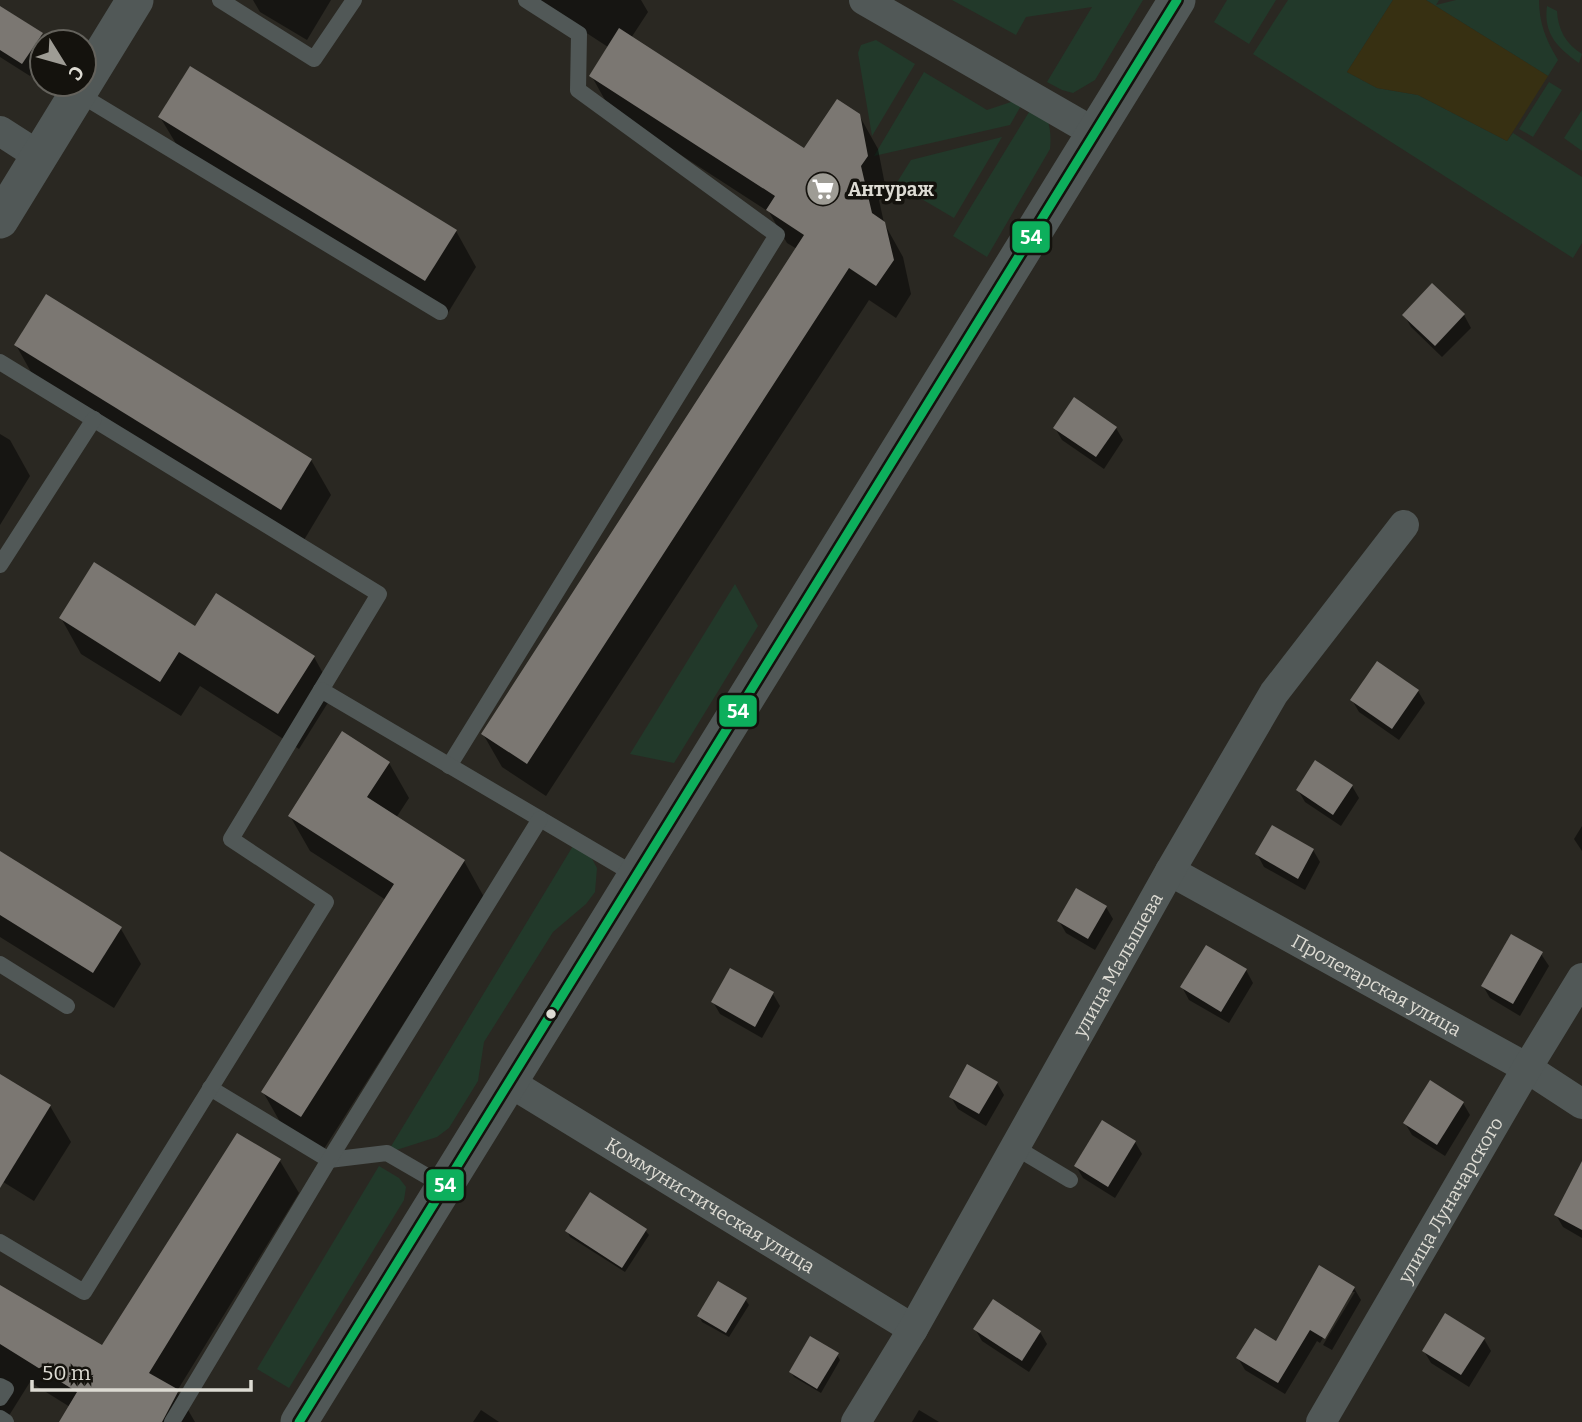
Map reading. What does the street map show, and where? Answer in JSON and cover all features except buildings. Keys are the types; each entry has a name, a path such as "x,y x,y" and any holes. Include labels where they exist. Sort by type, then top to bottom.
{"street":[{"path":"98,62 135,0"},
{"path":"863,0 1096,133"},
{"path":"299,1422 1177,0"},
{"path":"0,220 76,98"},
{"path":"0,131 39,156"},
{"name":"улица Малышева","path":"856,1422 913,1329 1170,871 1274,693 1404,525"},
{"name":"Пролетарская улица","path":"1170,871 1527,1068 1582,1104"},
{"name":"улица Луначарского","path":"1321,1422 1582,978"},
{"name":"Коммунистическая улица","path":"509,1082 913,1329"}],"lane":[{"path":"220,0 314,59 354,0"},
{"path":"449,766 777,235 578,90 579,34 526,0"},
{"path":"86,98 440,312"},
{"path":"0,362 379,594 231,839 326,902 84,1292 0,1242"},
{"path":"0,565 94,419"},
{"path":"321,690 637,876"},
{"path":"172,1422 329,1160 540,819"},
{"path":"0,964 67,1006"},
{"path":"210,1088 329,1160 387,1153 444,1186"},
{"path":"1015,1147 1070,1180"},
{"path":"0,1386 6,1389 0,1398"},
{"path":"0,1419 6,1422"}],"green space":[{"path":"952,0 1143,0 1095,80 1073,93 1047,82 1092,7 1026,17 1016,35"},
{"path":"1227,0 1276,0 1249,44 1214,22"},
{"path":"1288,0 1393,0 1347,72 1377,88 1418,95 1507,141 1513,133 1582,177 1582,243 1573,258 1253,54"},
{"path":"1426,0 1439,0 1436,5 1456,0 1539,0 1544,31 1558,60 1548,76"},
{"path":"1547,6 1557,11 1564,36 1571,46 1582,54 1579,63 1559,46 1550,32 1547,25"},
{"path":"876,40 915,64 872,136 858,53 861,45"},
{"path":"924,72 987,110 1014,101 1022,104 1010,125 874,156"},
{"path":"1549,82 1562,90 1533,137 1519,129"},
{"path":"1037,99 1048,123 1050,149 987,257 953,236"},
{"path":"1582,110 1582,151 1564,138"},
{"path":"1002,137 954,218 896,184 911,160"},
{"path":"735,584 758,626 674,763 630,754"},
{"path":"576,841 590,855 597,868 595,892 586,904 553,932 484,1042 478,1081 449,1128 437,1137 387,1153"},
{"path":"379,1166 399,1178 406,1187 404,1200 289,1388 257,1369"}],"sand":[{"path":"1393,0 1426,0 1548,76 1507,141 1418,95 1377,88 1347,72"}],"transit line":[{"name":"54","path":"299,1422 1177,0"}],"place":[{"name":"Антураж","path":"823,189"}]}
